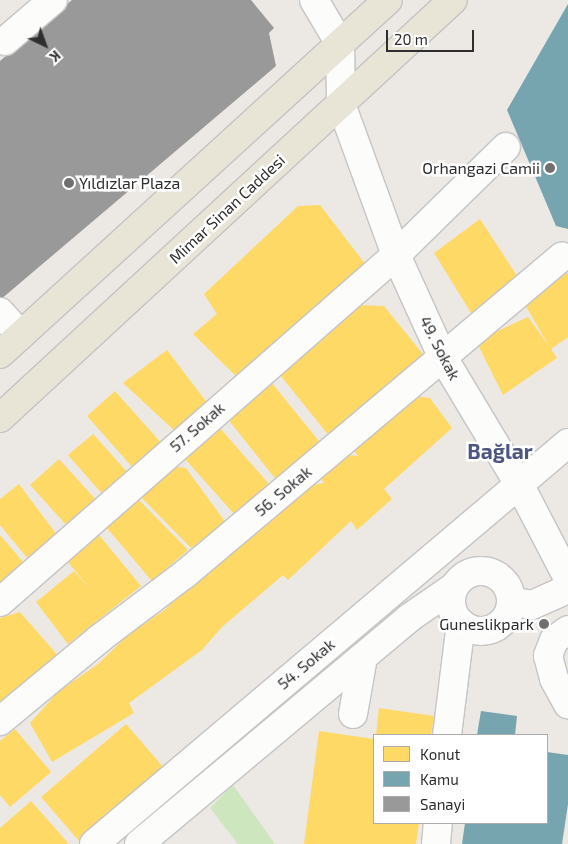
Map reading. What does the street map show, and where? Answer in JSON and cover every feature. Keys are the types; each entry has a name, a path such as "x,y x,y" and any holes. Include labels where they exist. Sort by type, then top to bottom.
{"main road":[{"path":"0,354 388,0"},
{"name":"Mimar Sinan Caddesi","path":"0,418 453,0"}],"street":[{"path":"5,40 53,0"},
{"path":"314,0 340,44"},
{"name":"49. Sokak","path":"340,44 341,104 396,255 442,356 519,484 568,578"},
{"name":"57. Sokak","path":"0,602 396,255 506,147"},
{"name":"56. Sokak","path":"0,721 99,639 185,574 562,257"},
{"path":"0,312 21,335"},
{"name":"54. Sokak","path":"94,844 568,443"},
{"path":"139,844 409,618 454,587 468,574 487,572 504,582 511,601 504,619 489,630 479,631 461,623 451,607 454,587"},
{"path":"511,601 532,605 568,589"},
{"path":"448,734 461,623"},
{"path":"568,630 554,640 548,656 554,679 568,704"},
{"path":"353,714 363,657"},
{"path":"436,844 438,824"}],"green space":[{"path":"233,785 275,844 238,844 210,808"}],"building: Konut":[{"path":"320,205 366,265 240,380 193,334 217,314 204,294 298,206"},
{"path":"480,219 519,279 473,316 434,253"},
{"path":"568,273 568,337 551,349 557,358 503,395 476,341 528,317 549,346 524,303 551,278"},
{"path":"359,305 384,306 426,358 330,437 280,375"},
{"path":"167,350 208,404 177,433 123,383"},
{"path":"271,382 323,446 278,482 227,418"},
{"path":"115,391 163,445 133,468 87,416"},
{"path":"413,396 430,398 452,428 384,489 392,499 357,530 351,521 288,580 283,575 222,627 202,650 129,703 134,713 52,762 30,723 58,692 98,664 128,635 166,609 186,585 306,486 324,483 320,477 348,455 358,456 353,449"},
{"path":"220,428 269,484 235,515 185,459"},
{"path":"93,434 129,474 104,496 68,455"},
{"path":"59,459 98,502 69,528 30,485"},
{"path":"170,466 186,468 226,523 191,548 140,496"},
{"path":"19,484 57,535 29,560 0,525 0,499"},
{"path":"137,498 188,550 152,581 106,527"},
{"path":"94,529 141,586 68,644 36,602 74,571 91,590 63,556"},
{"path":"0,535 24,563 0,584"},
{"path":"20,612 60,658 0,706 0,618"},
{"path":"379,708 434,716 431,734 376,734"},
{"path":"126,724 164,768 79,841 41,797"},
{"path":"15,729 51,772 10,807 0,795 0,741"},
{"path":"319,731 373,739 373,824 419,824 416,844 304,844"},
{"path":"31,801 69,844 0,844 0,828"}],"building: Kamu":[{"name":"Orhangazi Camii","path":"568,4 568,229 556,226 507,110"},
{"path":"481,711 517,716 515,734 477,734"},
{"path":"548,752 568,755 568,804 562,844 462,844 465,824 548,824"}],"building: Sanayi":[{"name":"Yıldızlar Plaza","path":"72,0 251,0 274,28 269,33 276,66 0,300 0,61"}],"place":[{"name":"Orhangazi Camii","path":"550,168"},
{"name":"Yıldızlar Plaza","path":"69,183"},
{"name":"Guneslikpark","path":"544,624"}],"district":[{"name":"Bağlar","path":"500,451"}]}
